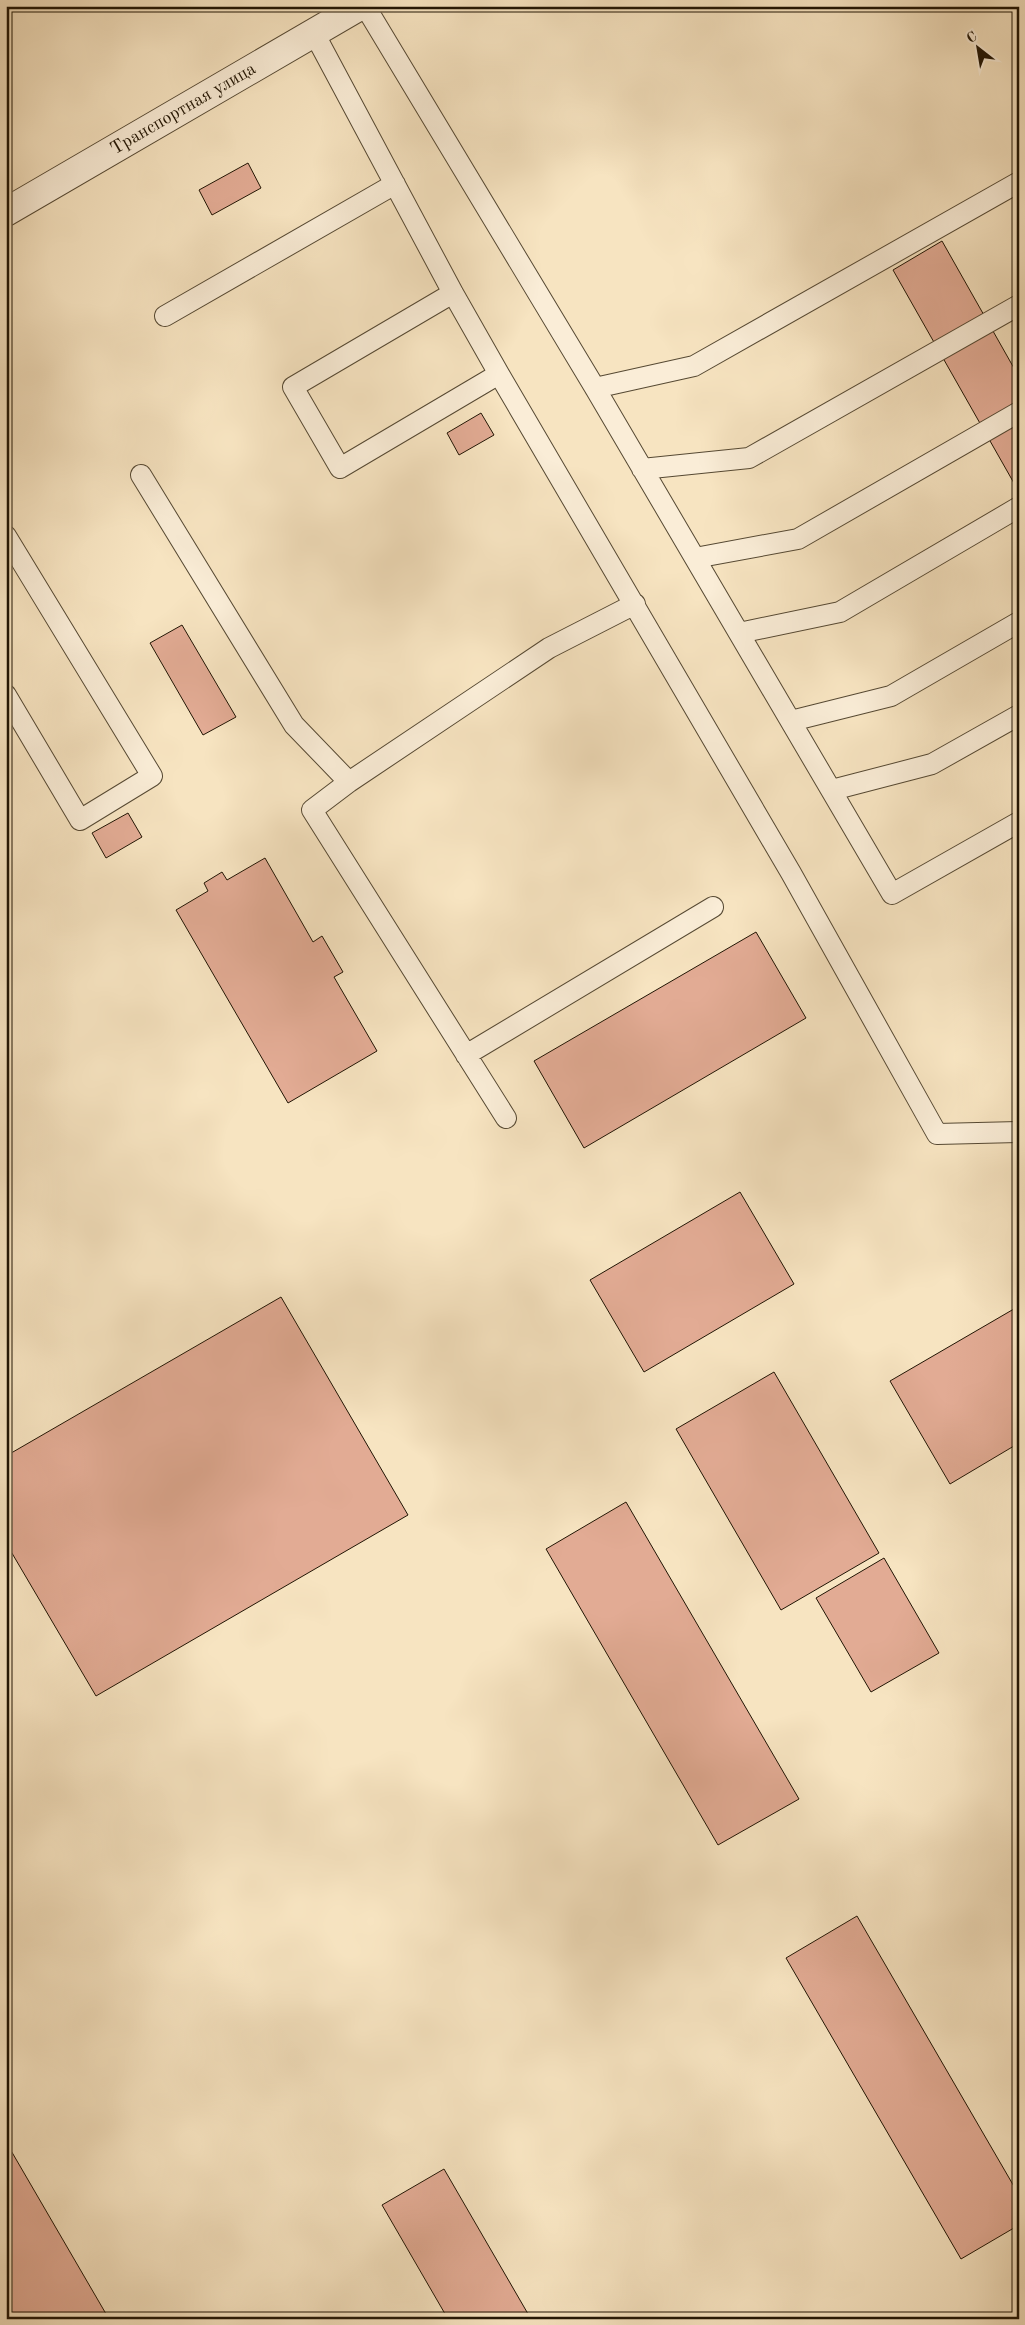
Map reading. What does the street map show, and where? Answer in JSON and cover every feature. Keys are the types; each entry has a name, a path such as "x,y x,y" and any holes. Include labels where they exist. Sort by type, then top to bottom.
{"street":[{"name":"Транспортная улица","path":"6,212 360,6"}],"lane":[{"path":"365,6 595,388 892,894 1019,822"},
{"path":"314,33 453,293 791,873 937,1134 1019,1132"},
{"path":"595,388 694,366 1019,182"},
{"path":"165,316 395,184"},
{"path":"453,293 293,387 340,468 499,374"},
{"path":"642,469 749,458 1019,305"},
{"path":"695,558 798,539 1019,412"},
{"path":"140,475 294,725 349,782"},
{"path":"739,633 840,612 1019,507"},
{"path":"6,536 152,776 80,820 6,695"},
{"path":"506,1118 312,810 349,782 549,648 634,604"},
{"path":"791,721 891,696 1019,622"},
{"path":"832,790 932,764 1019,715"},
{"path":"466,1055 713,907"}],"building":[{"path":"248,163 261,188 212,215 199,190"},
{"path":"942,241 1019,377 1019,492 893,270"},
{"path":"481,413 494,435 459,455 447,433"},
{"path":"182,625 236,717 203,735 150,643"},
{"path":"128,813 142,837 106,858 92,833"},
{"path":"265,858 313,942 322,936 343,972 334,977 377,1051 288,1103 176,910 208,891 204,883 222,872 227,880"},
{"path":"756,932 806,1018 584,1148 534,1061"},
{"path":"740,1192 794,1284 644,1372 590,1280"},
{"path":"281,1297 408,1515 96,1696 6,1543 6,1456"},
{"path":"1019,1306 1019,1443 950,1484 890,1381"},
{"path":"774,1372 879,1553 781,1610 676,1429"},
{"path":"626,1502 799,1799 718,1845 546,1549"},
{"path":"884,1558 939,1653 871,1692 816,1598"},
{"path":"857,1916 1019,2195 1019,2225 961,2259 786,1958"},
{"path":"6,2142 109,2319 6,2319"},
{"path":"444,2169 531,2319 448,2319 382,2205"}]}
